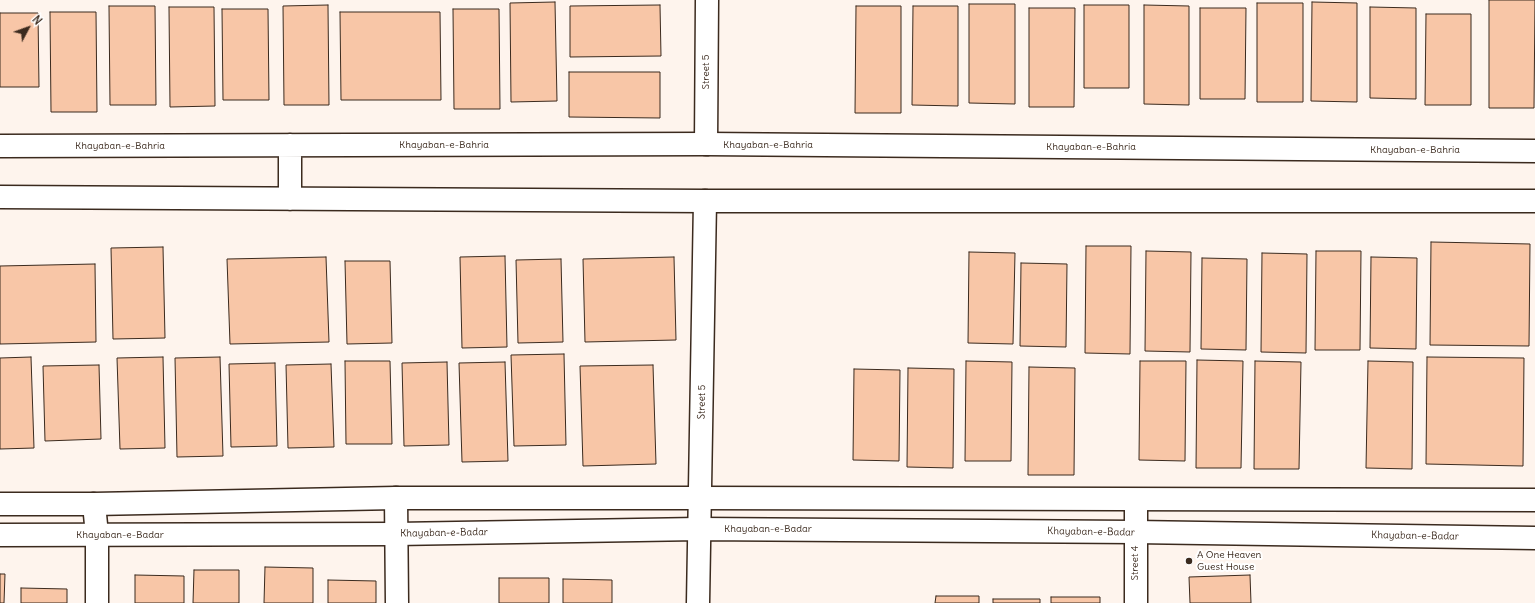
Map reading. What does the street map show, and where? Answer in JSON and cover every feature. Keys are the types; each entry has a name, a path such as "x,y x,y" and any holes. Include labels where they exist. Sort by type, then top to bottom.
{"main road":[{"name":"Street 5","path":"706,144 707,0"},
{"name":"Khayaban-e-Bahria","path":"0,146 706,144 1535,151"},
{"path":"290,145 290,199"},
{"path":"0,197 705,201 1535,201"},
{"name":"Street 5","path":"698,603 698,529 700,498 705,201"},
{"path":"396,498 397,603"},
{"path":"0,504 94,504 396,498 1535,500"},
{"name":"Street 4","path":"1136,500 1136,603"},
{"path":"94,504 97,535 97,603"},
{"name":"Khayaban-e-Badar","path":"0,535 396,534 698,529 1135,532 1535,538"}],"building":[{"path":"1489,0 1535,0 1534,108 1489,108"},
{"path":"555,2 557,101 511,102 510,3"},
{"path":"1312,2 1357,3 1357,102 1311,101"},
{"path":"1257,3 1303,3 1303,102 1257,102"},
{"path":"969,4 1015,4 1015,104 969,103"},
{"path":"328,5 329,105 284,105 283,6"},
{"path":"660,5 661,56 570,57 570,6"},
{"path":"1084,5 1129,5 1129,88 1084,88"},
{"path":"1144,5 1189,6 1189,105 1144,104"},
{"path":"109,6 155,6 156,105 110,105"},
{"path":"856,6 901,6 901,113 855,113"},
{"path":"913,6 958,6 958,106 912,105"},
{"path":"169,7 214,7 215,106 170,107"},
{"path":"1370,7 1416,8 1416,99 1370,98"},
{"path":"1029,8 1075,8 1074,107 1029,107"},
{"path":"1200,8 1246,8 1245,99 1200,99"},
{"path":"222,9 268,9 269,100 223,100"},
{"path":"453,9 499,9 500,109 454,109"},
{"path":"50,12 96,12 97,112 51,112"},
{"path":"340,12 440,12 441,100 341,100"},
{"path":"0,13 38,13 39,87 0,87"},
{"path":"1426,14 1471,14 1471,105 1425,105"},
{"path":"569,72 660,72 660,118 569,117"},
{"path":"1431,242 1530,244 1529,346 1430,345"},
{"path":"1086,246 1131,246 1130,354 1085,353"},
{"path":"163,247 165,338 113,339 111,248"},
{"path":"1146,251 1191,252 1190,352 1145,351"},
{"path":"1316,251 1361,251 1360,350 1315,350"},
{"path":"969,252 1015,253 1013,344 968,343"},
{"path":"1262,253 1307,254 1306,353 1261,352"},
{"path":"505,256 507,347 462,348 460,257"},
{"path":"326,257 329,342 230,344 227,259"},
{"path":"674,257 676,340 585,342 583,259"},
{"path":"1371,257 1417,258 1416,349 1370,348"},
{"path":"1202,258 1247,259 1246,350 1201,349"},
{"path":"561,259 563,342 518,343 516,260"},
{"path":"345,261 390,261 392,343 347,344"},
{"path":"1021,263 1067,264 1066,347 1020,346"},
{"path":"95,264 96,342 0,344 0,266"},
{"path":"564,354 566,445 514,446 511,355"},
{"path":"31,357 34,448 0,449 0,358"},
{"path":"163,357 165,448 120,449 117,358"},
{"path":"220,357 223,456 177,457 175,358"},
{"path":"1427,357 1524,358 1523,466 1426,464"},
{"path":"1197,360 1243,361 1241,468 1196,468"},
{"path":"345,361 390,361 392,444 346,444"},
{"path":"966,361 1012,362 1011,461 965,461"},
{"path":"1140,361 1186,361 1185,461 1139,460"},
{"path":"1255,361 1301,362 1299,469 1254,469"},
{"path":"1368,361 1413,362 1412,469 1366,468"},
{"path":"447,362 449,445 404,446 402,363"},
{"path":"505,362 508,461 462,462 459,363"},
{"path":"275,363 277,446 231,447 229,364"},
{"path":"331,364 334,447 288,448 286,365"},
{"path":"99,365 101,439 45,441 43,366"},
{"path":"653,365 656,464 583,466 580,366"},
{"path":"1029,367 1075,368 1074,475 1028,475"},
{"path":"908,368 954,369 953,468 907,467"},
{"path":"854,369 900,370 899,461 853,460"},
{"path":"265,567 313,568 313,603 264,603"},
{"path":"194,570 239,570 239,603 193,603"},
{"path":"0,574 5,574 4,603 0,603"},
{"path":"135,575 184,576 184,603 135,603"},
{"path":"1250,575 1251,603 1190,603 1189,577"},
{"path":"499,578 549,578 549,603 499,603"},
{"path":"563,579 612,580 612,603 563,603"},
{"path":"328,580 376,581 376,603 328,603"},
{"path":"21,588 67,589 67,603 21,603"},
{"path":"936,596 979,596 979,603 935,603"},
{"path":"1051,597 1100,597 1100,603 1051,603"},
{"path":"993,599 1040,599 1040,603 993,603"}],"place":[{"name":"A One Heaven Guest House","path":"1189,561"}]}
